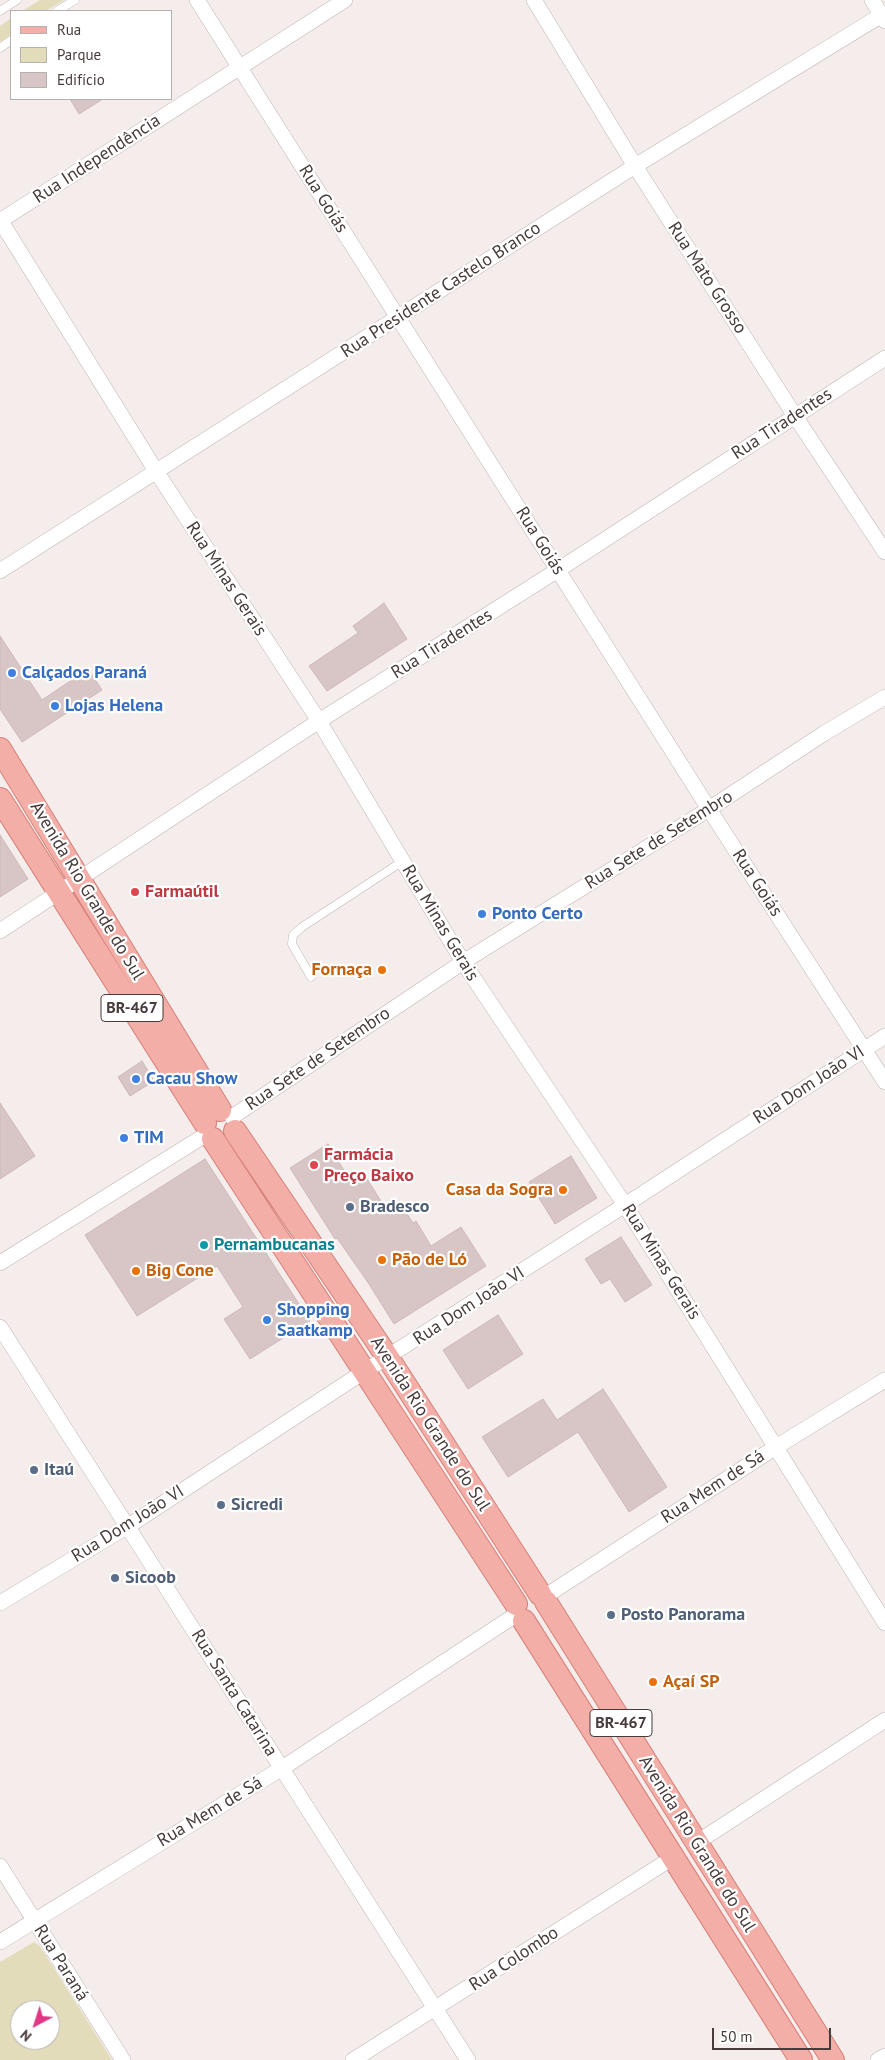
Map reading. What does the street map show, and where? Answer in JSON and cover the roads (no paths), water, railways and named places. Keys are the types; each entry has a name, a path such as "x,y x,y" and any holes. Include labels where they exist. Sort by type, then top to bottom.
{"main road":[{"name":"Avenida Rio Grande do Sul","path":"0,749 81,879 219,1126 365,1371 801,2060"},
{"name":"Avenida Rio Grande do Sul","path":"0,800 59,894 219,1126 388,1358 543,1598 833,2060"},
{"path":"519,1613 518,1599 525,1592 530,1591 543,1598"}],"street":[{"name":"Rua Goiás","path":"197,0 709,809 885,1082"},
{"name":"Rua Independência","path":"0,220 345,0"},
{"name":"Rua Mato Grosso","path":"534,0 635,166 795,416 885,552"},
{"path":"872,0 884,16"},
{"name":"Rua Presidente Castelo Branco","path":"0,571 635,166 884,16"},
{"name":"Rua Minas Gerais","path":"0,220 156,471 319,721 463,962 626,1205 885,1623"},
{"name":"Rua Tiradentes","path":"0,931 59,894 319,721 558,570 885,358"},
{"name":"Rua Sete de Setembro","path":"0,1263 219,1126 463,962 709,809 823,734 885,697"},
{"name":"Rua Dom João VI","path":"0,1603 128,1526 885,1036"},
{"name":"Rua Santa Catarina","path":"0,1327 468,2060"},
{"name":"Rua Mem de Sá","path":"543,1598 776,1447 885,1380"},
{"name":"Rua Mem de Sá","path":"0,1942 282,1768 519,1613"},
{"path":"696,1843 885,1720"},
{"name":"Rua Colombo","path":"353,2060 674,1857"},
{"name":"Rua Paraná","path":"0,1866 123,2060"},
{"path":"878,2060 885,2056"}],"lane":[{"path":"0,11 17,0"},
{"path":"59,10 75,0"},
{"path":"311,977 292,944 293,935 302,927 403,861"}],"place":[{"name":"Calçados Paraná","path":"12,673"},
{"name":"Lojas Helena","path":"55,706"},
{"name":"Farmaútil","path":"135,892"},
{"name":"Ponto Certo","path":"482,914"},
{"name":"Fornaça","path":"382,970"},
{"name":"Cacau Show","path":"136,1079"},
{"name":"TIM","path":"124,1138"},
{"name":"Farmácia Preço Baixo","path":"314,1165"},
{"name":"Casa da Sogra","path":"563,1190"},
{"name":"Bradesco","path":"350,1207"},
{"name":"Pernambucanas","path":"204,1245"},
{"name":"Pão de Ló","path":"382,1260"},
{"name":"Big Cone","path":"136,1271"},
{"name":"Shopping Saatkamp","path":"267,1320"},
{"name":"Itaú","path":"34,1470"},
{"name":"Sicredi","path":"221,1505"},
{"name":"Sicoob","path":"115,1578"},
{"name":"Posto Panorama","path":"611,1615"},
{"name":"Açaí SP","path":"653,1682"}]}
